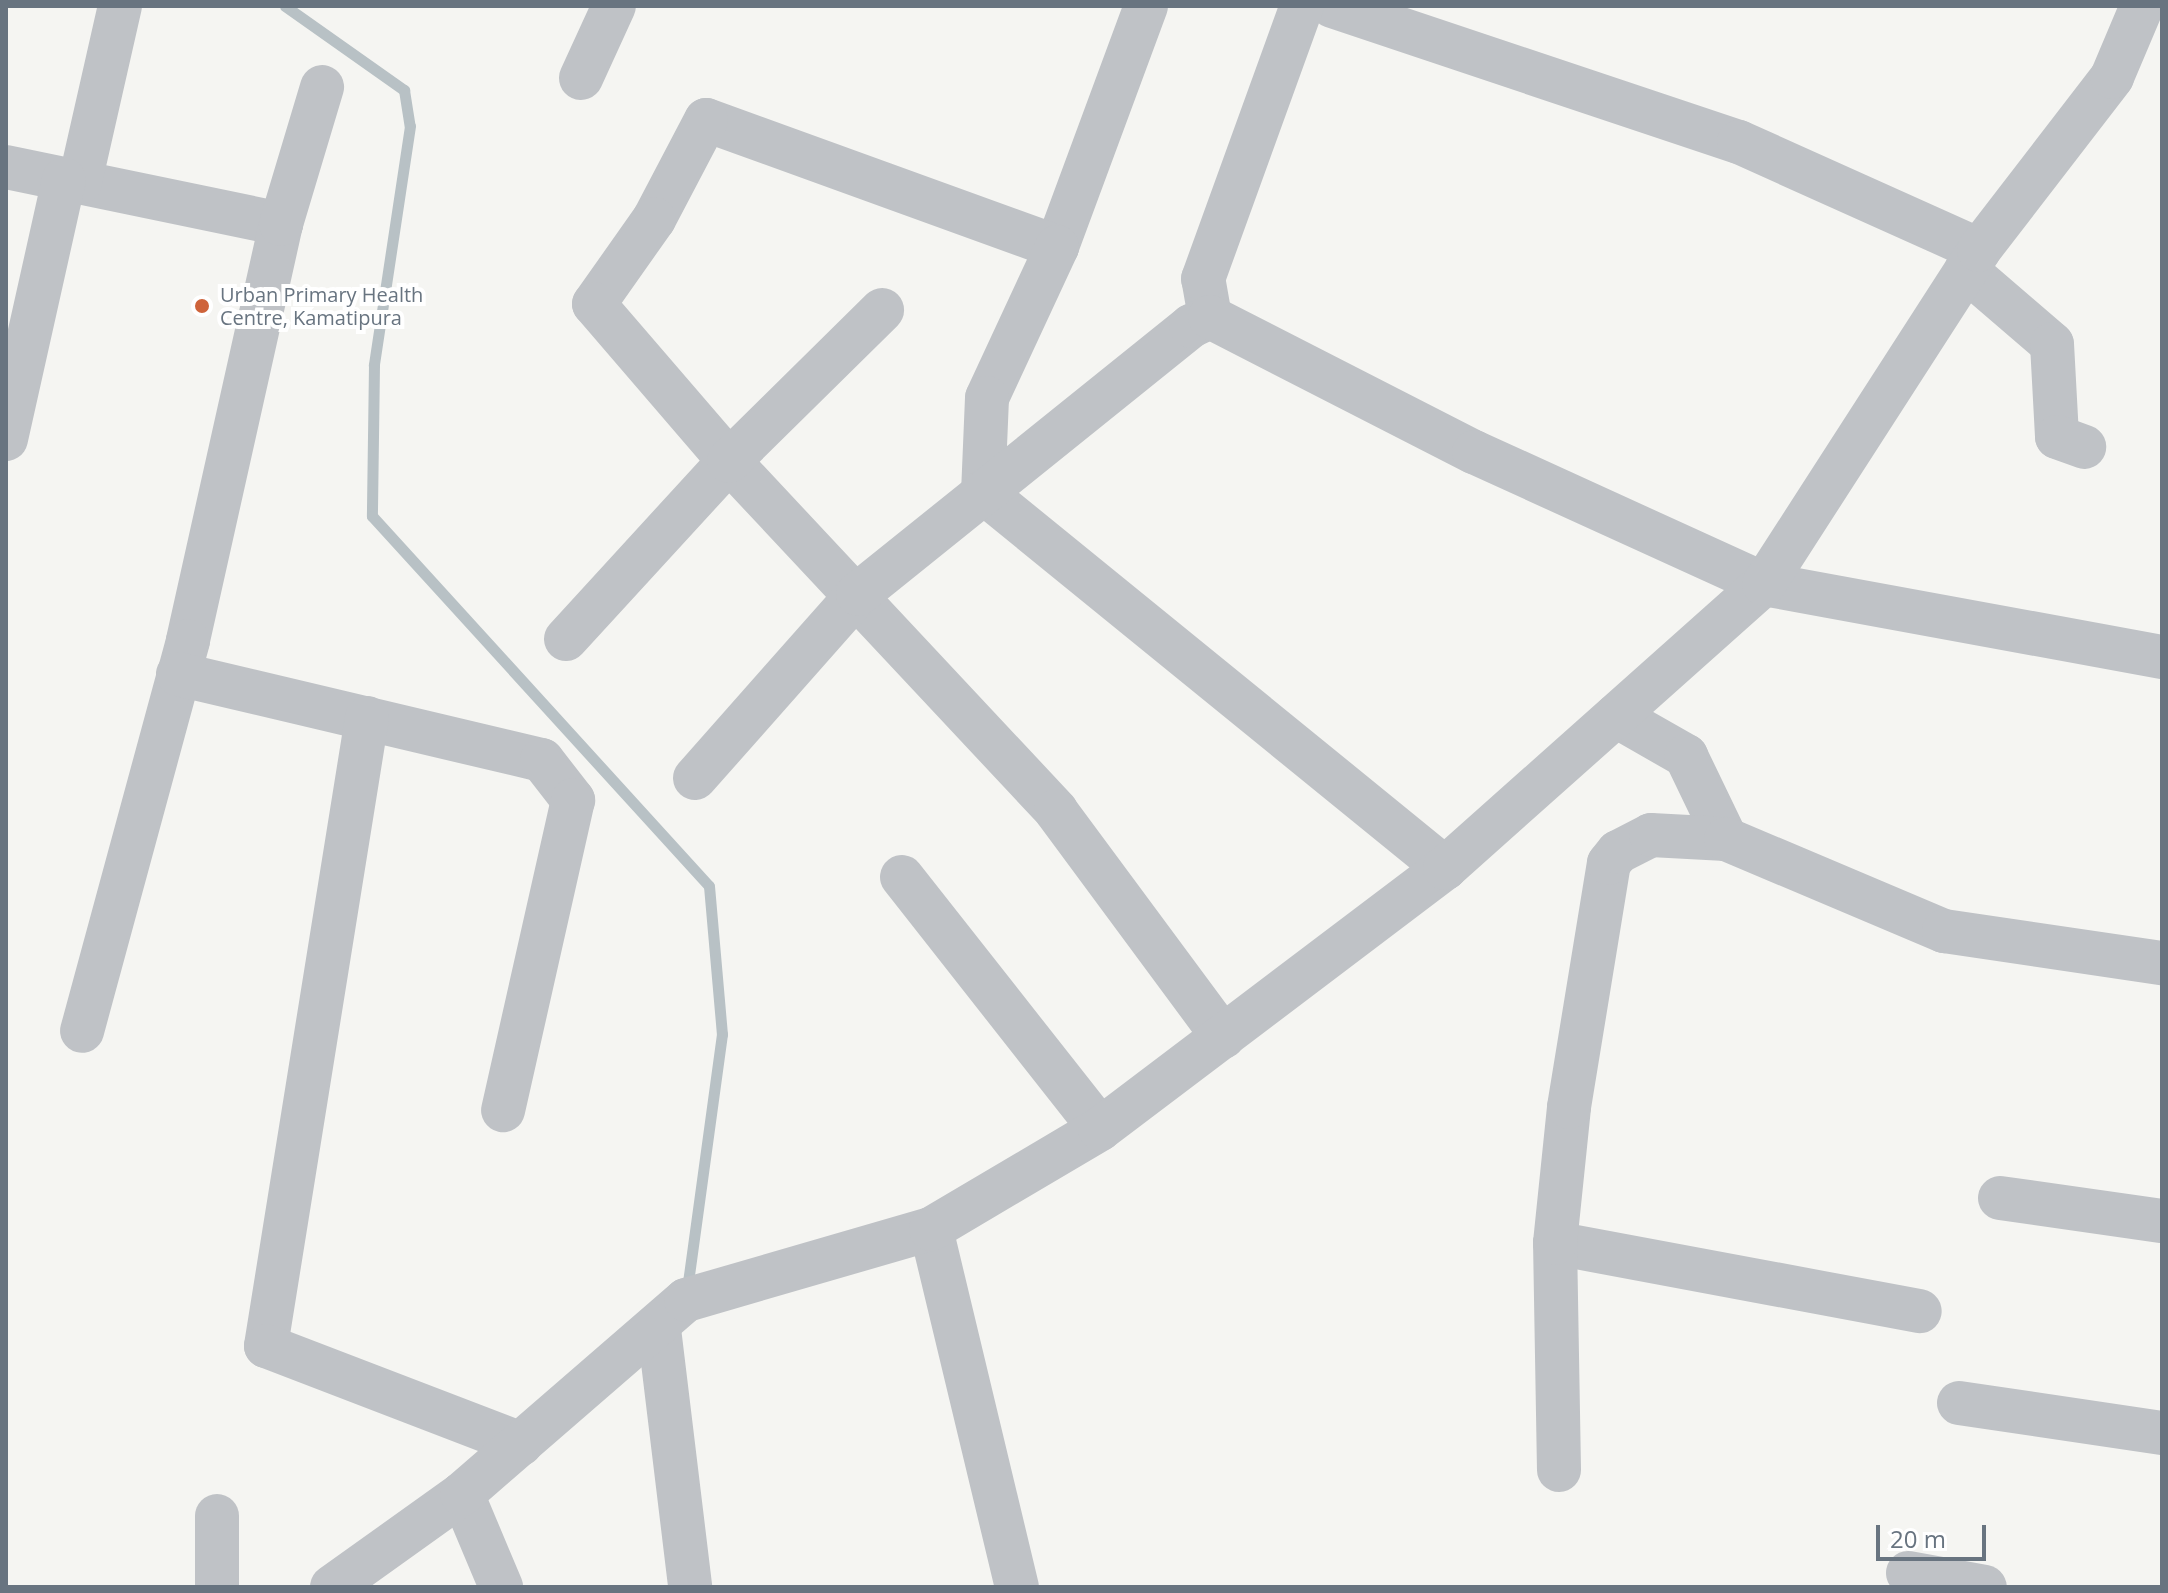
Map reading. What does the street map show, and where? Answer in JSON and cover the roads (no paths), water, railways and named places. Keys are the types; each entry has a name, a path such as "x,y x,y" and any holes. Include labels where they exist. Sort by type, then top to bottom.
{"street":[{"path":"6,439 120,6"},
{"path":"581,78 614,6"},
{"path":"983,492 987,398 1057,247 1146,6"},
{"path":"1210,317 1203,279 1302,6"},
{"path":"1332,6 1739,142 1973,260 2052,344 2057,437 2084,447"},
{"path":"332,1587 462,1494 659,1329 686,1300 931,1229 1100,1129 1445,868 1764,584 1973,260 2112,77 2142,6"},
{"path":"82,1031 178,674 281,224 322,87"},
{"path":"1057,247 706,120 654,219 594,304 729,461 858,594 1056,811 1223,1037"},
{"path":"6,167 281,224"},
{"path":"566,639 729,461 882,310"},
{"path":"695,778 858,594 1191,326 1210,317"},
{"path":"1210,317 1474,452 1764,584 2162,657"},
{"path":"983,492 1445,868"},
{"path":"178,674 542,760 573,800 503,1110"},
{"path":"1616,716 1686,756 1726,839"},
{"path":"367,718 266,1346 521,1444"},
{"path":"1559,1470 1555,1243 1569,1107 1609,863 1632,840 1651,835 1726,839 1944,931 2162,963"},
{"path":"902,877 1100,1129"},
{"path":"2000,1198 2162,1221"},
{"path":"931,1229 1017,1587"},
{"path":"1555,1243 1920,1311"},
{"path":"659,1329 690,1587"},
{"path":"1959,1403 2162,1433"},
{"path":"462,1494 501,1587"},
{"path":"217,1516 217,1587"},
{"path":"1908,1573 1985,1587"}],"waterway":[{"path":"285,6 404,90 410,126 374,365 372,516 709,886 722,1034 687,1291"}],"place":[{"name":"Urban Primary Health Centre, Kamatipura","path":"202,306"}]}
